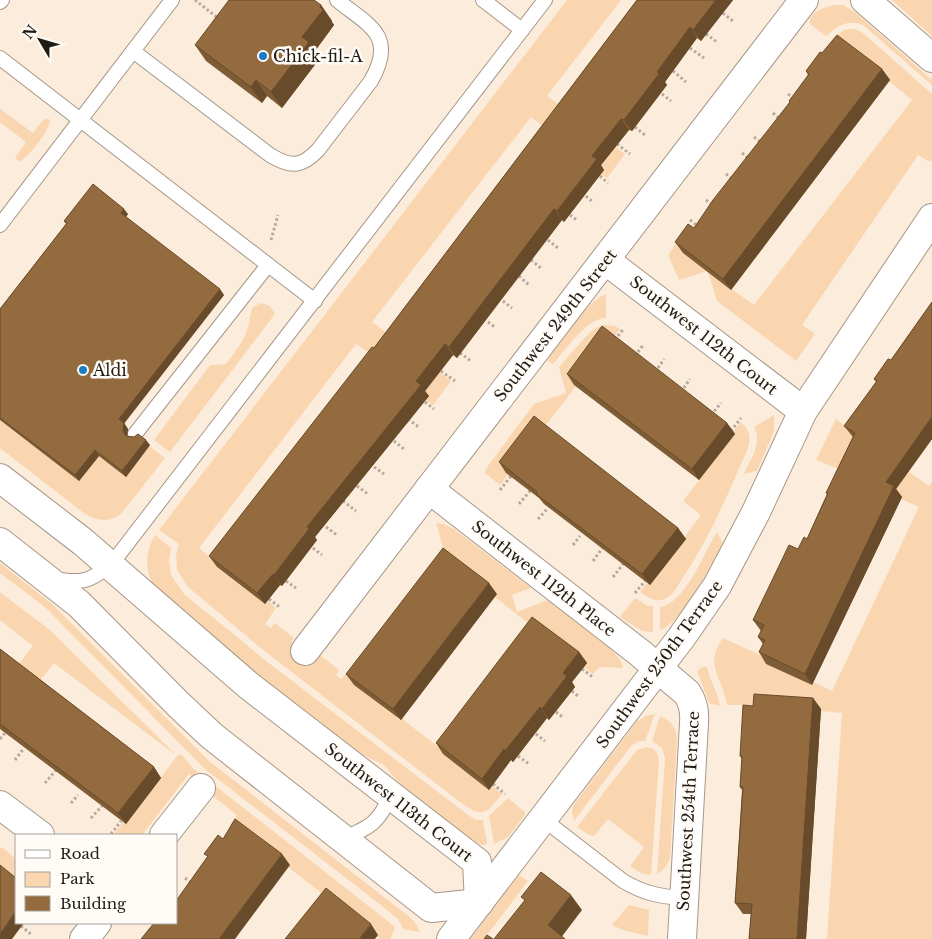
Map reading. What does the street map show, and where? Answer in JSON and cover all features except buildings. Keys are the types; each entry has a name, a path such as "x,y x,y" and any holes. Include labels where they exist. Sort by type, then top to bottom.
{"street":[{"name":"Southwest 249th Street","path":"305,651 804,0"},
{"path":"865,0 932,58"},
{"name":"Southwest 250th Terrace","path":"451,939 658,669 717,586 756,512 803,411 932,218"},
{"name":"Southwest 112th Court","path":"605,260 803,411"},
{"name":"Southwest 113th Court","path":"0,478 83,542 236,676 477,862 479,903"},
{"name":"Southwest 112th Place","path":"429,489 658,669"},
{"path":"0,542 97,620 206,732 431,908 479,903"},
{"name":"Southwest 254th Terrace","path":"658,669 687,693 691,699 695,714 682,939"},
{"path":"165,834 201,788"},
{"path":"0,805 39,834"},
{"path":"84,939 95,924"}],"lane":[{"path":"0,226 172,0"},
{"path":"133,51 270,155 289,164 299,164 309,159 318,150 371,81 378,69 382,56 382,43 374,30 337,0"},
{"path":"483,0 522,30"},
{"path":"39,572 54,578 81,582 96,576 110,566 545,0"},
{"path":"0,58 315,301"},
{"path":"135,434 268,265"},
{"path":"342,839 364,830 374,823 391,795"},
{"path":"543,819 634,888 654,895 684,898"}],"path":[{"path":"195,0 219,18"},
{"path":"719,10 732,21"},
{"path":"706,34 716,42"},
{"path":"690,48 704,58"},
{"path":"673,72 686,82"},
{"path":"662,94 671,101"},
{"path":"788,94 795,99"},
{"path":"773,113 780,119"},
{"path":"635,128 645,135"},
{"path":"754,137 769,148"},
{"path":"617,144 630,154"},
{"path":"742,153 753,162"},
{"path":"726,174 733,179"},
{"path":"600,176 608,183"},
{"path":"582,193 594,202"},
{"path":"706,200 721,211"},
{"path":"271,240 278,215"},
{"path":"570,215 578,222"},
{"path":"690,220 704,231"},
{"path":"544,237 558,248"},
{"path":"531,260 542,269"},
{"path":"519,276 529,285"},
{"path":"497,296 512,308"},
{"path":"488,322 496,328"},
{"path":"614,340 624,328"},
{"path":"634,356 644,344"},
{"path":"460,353 471,361"},
{"path":"658,368 664,359"},
{"path":"441,371 455,381"},
{"path":"679,394 690,379"},
{"path":"425,402 434,409"},
{"path":"711,416 721,403"},
{"path":"731,431 741,418"},
{"path":"407,419 420,428"},
{"path":"394,441 404,449"},
{"path":"368,462 384,474"},
{"path":"500,490 511,476"},
{"path":"357,486 368,494"},
{"path":"519,504 530,491"},
{"path":"343,501 356,511"},
{"path":"538,519 548,508"},
{"path":"321,523 337,535"},
{"path":"573,546 580,536"},
{"path":"593,561 604,545"},
{"path":"313,548 322,555"},
{"path":"613,576 623,564"},
{"path":"286,580 296,588"},
{"path":"635,593 645,581"},
{"path":"269,599 281,608"},
{"path":"582,669 594,678"},
{"path":"572,692 579,697"},
{"path":"556,712 564,718"},
{"path":"531,730 545,741"},
{"path":"0,739 5,733"},
{"path":"15,760 24,748"},
{"path":"518,756 528,764"},
{"path":"45,784 57,769"},
{"path":"493,784 505,794"},
{"path":"71,803 78,795"},
{"path":"91,818 102,806"},
{"path":"111,834 121,821"},
{"path":"185,878 192,883"},
{"path":"21,926 32,935"}],"green space":[{"path":"567,0 621,0 547,96 625,154 607,178 531,117 372,322 451,381 433,405 426,400 429,396 356,344 199,548 219,565 217,568 265,604 268,601 276,608 265,624 271,628 275,623 294,638 291,642 316,659 320,655 339,670 336,675 341,679 345,674 356,682 354,685 445,752 443,754 489,789 492,786 502,794 487,810 478,812 473,811 460,802 262,649 188,587 177,570 176,555 179,544 159,530"},
{"path":"892,0 932,0 932,36"},
{"path":"834,5 843,5 855,12 932,80 932,85 863,25 857,23 843,24 826,36 810,24 810,20 815,13"},
{"path":"850,29 863,33 932,94 932,159 930,162 918,155 802,325 815,334 796,361 717,301 708,272 754,305 912,100 890,80 832,39 844,30"},
{"path":"0,109 33,133 43,120 48,118 50,121 49,126 37,144 19,162 15,158 26,142 0,122"},
{"path":"676,243 707,271 679,280 669,257"},
{"path":"606,294 606,318 591,323 584,329 553,364 547,360 582,313 598,298"},
{"path":"261,303 270,306 275,314 170,452 154,440 210,365 226,364 243,339 253,307"},
{"path":"605,325 615,326 620,329 500,485 486,474 485,470 534,404 566,393 559,367 590,332"},
{"path":"774,415 774,431 757,471 744,474 756,445 757,439 754,427"},
{"path":"836,419 854,433 852,437 906,475 909,472 929,486 932,482 932,939 827,939 842,713 821,711 821,709 727,705 714,664 717,648 723,638 769,659 767,664 812,685 814,682 832,691 919,507 849,473 816,460"},
{"path":"0,420 79,481 99,456 126,476 149,446 165,458 121,514 108,520 94,518 85,514 0,448"},
{"path":"741,422 749,434 748,448 710,532 692,564 670,596 657,600 646,596 640,592 647,583 650,585 701,515 683,501 735,434 733,432"},
{"path":"436,523 454,529 531,588 512,595 517,612 548,600 613,651 621,661 623,668 600,667 593,674 495,597 497,594 438,554 443,547"},
{"path":"717,532 723,543 696,592 678,617 660,630 660,607 669,604 686,587"},
{"path":"155,535 171,548 169,561 171,575 184,594 270,664 468,815 476,820 483,820 487,844 482,845 469,839 405,790 384,765 357,752 254,674 153,585 147,560 149,548"},
{"path":"0,563 52,604 209,761 407,915 414,921 420,932 403,929 398,919 206,770 45,607 0,573"},
{"path":"0,592 50,630 177,756 54,663 38,683 36,682 0,729 0,691 33,646 0,620"},
{"path":"635,598 648,606 653,606 653,632 642,631 620,617"},
{"path":"701,667 707,667 720,706 709,703 697,671"},
{"path":"655,714 645,741 639,741 631,746 574,821 573,806 637,721"},
{"path":"660,716 672,725 676,731 677,739 670,859 664,869 657,874 665,758 662,748 652,741"},
{"path":"646,747 656,751 659,761 651,875 643,874 631,867 644,847 608,819 594,836 577,827 637,750"},
{"path":"181,754 194,769 394,926 395,929 390,939 380,939 288,867 289,865 230,825 237,815 213,796 215,793 189,774 143,834 115,833 123,822 126,824 177,756"},
{"path":"508,798 525,812 525,815 508,837 494,844 489,816"},
{"path":"0,848 3,848 15,858 15,882 0,870"},
{"path":"519,875 528,881 484,939 470,939"},
{"path":"629,905 649,910 648,936 623,930 612,925"}],"place":[{"name":"Chick-fil-A","path":"263,56"},
{"name":"Aldi","path":"83,370"}]}
